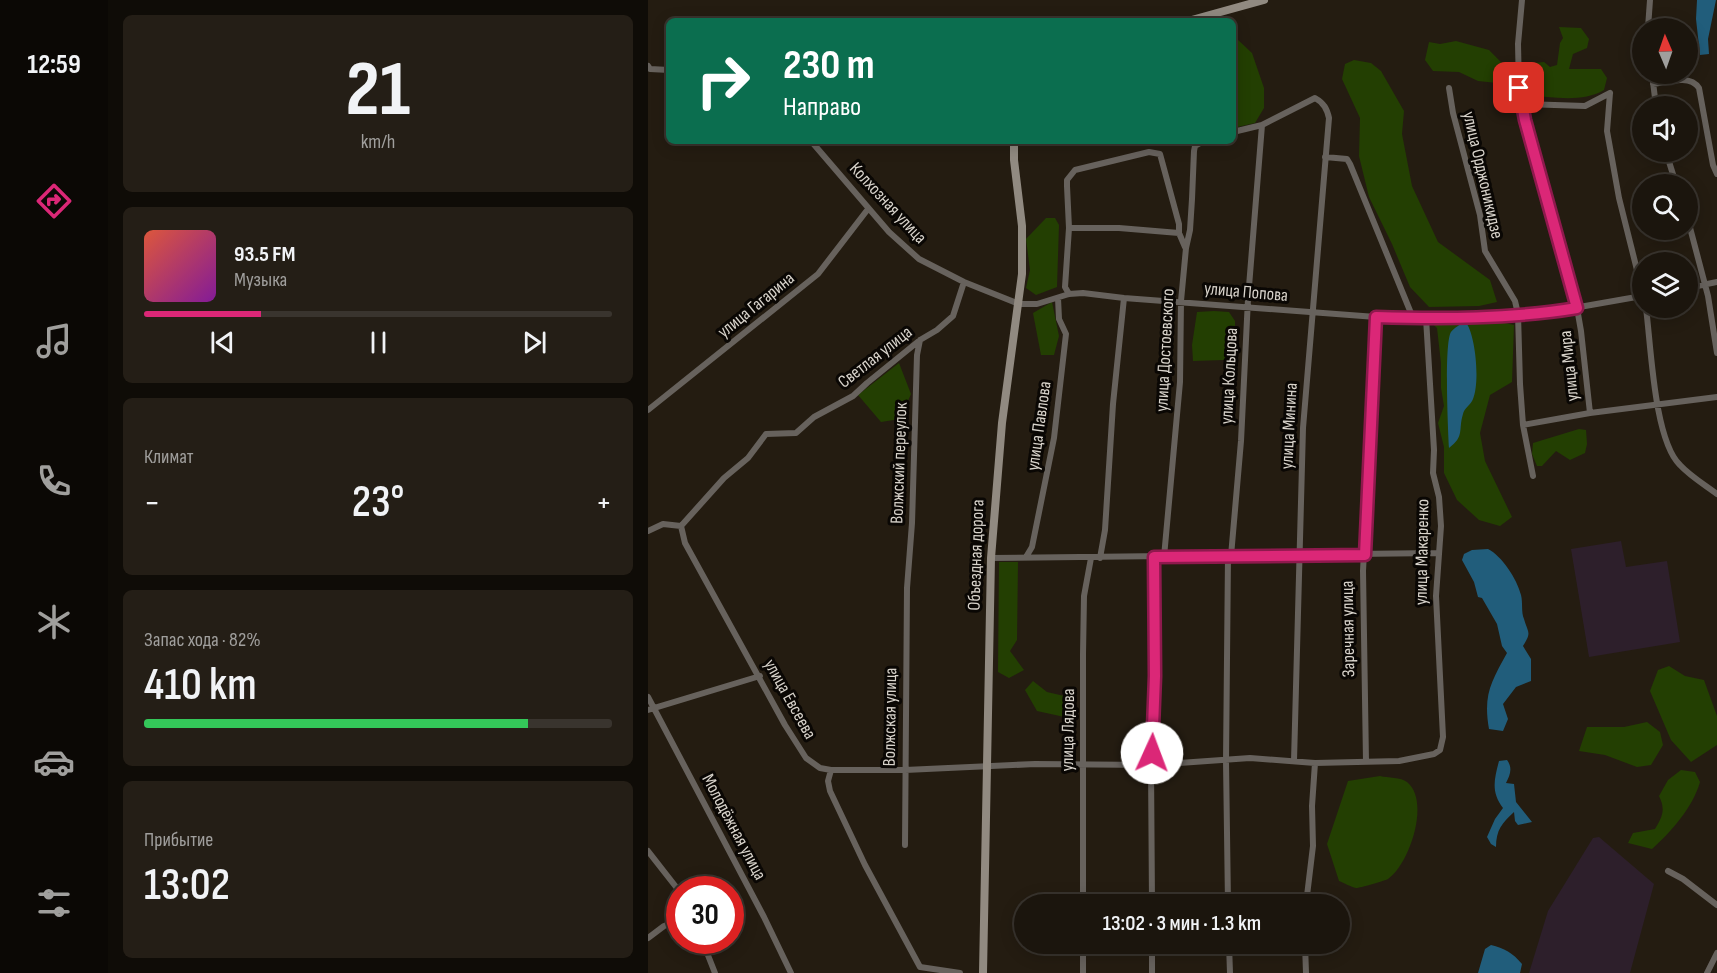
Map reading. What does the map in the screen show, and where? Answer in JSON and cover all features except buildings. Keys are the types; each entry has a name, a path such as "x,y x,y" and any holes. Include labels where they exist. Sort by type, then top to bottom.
{"main road":[{"path":"1199,18 1264,0"},
{"name":"Объездная дорога","path":"983,973 992,558 1002,423 1019,304 1023,245 1014,144"}],"street":[{"name":"улица Мира","path":"1522,0 1517,68 1522,104 1577,308 1590,413"},
{"path":"1649,18 1650,0"},
{"path":"649,68 666,70"},
{"path":"1653,84 1655,96"},
{"path":"1697,84 1713,165 1717,174"},
{"name":"улица Орджоникидзе","path":"1449,88 1453,113 1480,215 1485,251 1515,301 1518,314 1523,425 1533,476"},
{"path":"1522,104 1585,106 1610,93 1607,131 1619,198 1632,252"},
{"name":"улица Минина","path":"1262,125 1316,98 1327,109 1329,118 1303,428 1294,761"},
{"path":"1236,131 1262,125"},
{"name":"улица Кольцова","path":"1228,894 1226,761 1229,556 1240,441 1247,307 1262,125"},
{"name":"Колхозная улица","path":"814,144 868,209 919,259 964,282 1019,304"},
{"name":"улица Достоевского","path":"1164,557 1180,382 1181,301 1185,248 1190,230 1195,146 1199,144"},
{"path":"1069,294 1065,287 1069,228 1067,180 1075,171 1149,152 1160,154 1179,224 1179,233 1185,248"},
{"path":"1325,157 1347,159 1350,164 1413,318"},
{"name":"улица Гагарина","path":"648,410 818,274 868,209"},
{"path":"1069,228 1119,228 1179,233"},
{"path":"1693,240 1705,284 1717,353"},
{"name":"Светлая улица","path":"681,526 724,478 748,458 766,434 796,433 814,417 853,396 920,340 937,330 953,316 964,282"},
{"path":"1698,286 1717,282"},
{"name":"улица Попова","path":"1019,304 1037,304 1069,294 1103,294 1124,298 1376,317 1426,318 1551,312 1632,298"},
{"name":"улица Павлова","path":"1026,557 1032,546 1054,438 1066,334 1059,319 1058,298"},
{"path":"1100,558 1105,530 1113,404 1124,298"},
{"name":"Заречная улица","path":"1366,762 1363,571 1376,317"},
{"name":"улица Макаренко","path":"1366,762 1419,758 1434,754 1440,750 1443,737 1436,615 1441,526 1439,497 1433,473 1434,450 1426,318"},
{"path":"1647,318 1665,441 1679,465 1717,494"},
{"name":"Волжский переулок","path":"907,588 920,340"},
{"path":"1523,425 1590,413 1717,397"},
{"path":"648,531 663,524 681,526"},
{"name":"улица Евсеева","path":"681,526 685,543 785,725 806,758 820,768 831,770"},
{"path":"992,558 1438,554"},
{"path":"1152,894 1154,557"},
{"name":"улица Лядова","path":"1083,894 1084,596 1091,558"},
{"name":"Волжская улица","path":"905,845 907,588"},
{"path":"651,709 760,676"},
{"name":"Молодёжная улица","path":"648,697 651,709 764,917 791,973"},
{"path":"960,973 920,967 865,865 830,791 828,781 831,770 905,770 1035,764 1151,765 1250,758 1315,764 1366,762"},
{"path":"1307,894 1313,846 1312,806 1315,764"},
{"path":"648,851 668,876"},
{"path":"1668,871 1683,879 1717,905"},
{"path":"648,938 666,925"},
{"path":"1707,973 1717,953"},
{"path":"708,954 715,973"},
{"path":"1083,954 1083,973"},
{"path":"1152,954 1152,973"},
{"path":"1229,954 1230,973"},
{"path":"1305,954 1306,973"}],"shaded area":[{"path":"1621,541 1626,567 1667,561 1680,642 1589,657 1571,549"},
{"path":"1599,837 1654,884 1630,973 1529,973 1548,911 1593,838"}],"green space":[{"path":"1559,27 1581,28 1589,39 1587,48 1573,54 1569,69 1601,69 1607,78 1604,90 1577,98 1527,95 1524,87 1523,64 1544,62 1550,67 1557,65 1560,43 1563,38"},
{"path":"1236,39 1252,53 1264,88 1264,108 1255,123 1236,127"},
{"path":"1456,41 1489,50 1503,64 1512,81 1509,89 1497,83 1478,81 1459,72 1433,71 1425,60 1429,42 1440,44"},
{"path":"1354,60 1371,63 1381,71 1404,111 1402,134 1412,186 1438,242 1490,280 1497,302 1479,306 1429,307 1410,287 1369,197 1359,156 1360,118 1342,79 1345,64"},
{"path":"1046,218 1055,218 1059,225 1057,287 1036,295 1026,288 1030,270 1026,239"},
{"path":"1052,302 1059,336 1054,355 1041,355 1033,313"},
{"path":"1197,312 1229,312 1235,321 1235,350 1224,360 1193,361 1192,345"},
{"path":"1427,319 1465,321 1487,319 1514,325 1512,382 1490,395 1480,433 1485,461 1512,517 1500,526 1479,520 1457,500 1444,473 1444,447 1438,423 1444,406 1441,363 1437,328"},
{"path":"899,363 911,394 900,419 881,422 858,395"},
{"path":"1579,429 1586,430 1585,453 1570,460 1556,451 1542,466 1537,466 1532,454 1533,443"},
{"path":"999,562 1018,562 1017,640 1010,651 1024,670 1009,678 998,672"},
{"path":"1669,666 1685,676 1704,680 1717,716 1717,745 1691,762 1671,740 1650,691 1658,670"},
{"path":"1033,681 1047,692 1073,698 1069,718 1037,711 1025,690"},
{"path":"1647,722 1660,732 1663,745 1651,765 1637,767 1605,755 1579,751 1587,727 1624,727"},
{"path":"1681,770 1695,772 1700,782 1692,801 1680,819 1652,849 1628,843 1633,833 1655,829 1662,813 1659,796 1668,780"},
{"path":"1380,776 1404,780 1414,791 1417,817 1414,832 1410,847 1396,872 1388,879 1356,888 1339,881 1327,844 1348,781"}],"water":[{"path":"1697,0 1716,0 1708,39 1709,54 1700,55 1698,18 1696,18"},
{"path":"1465,321 1469,327 1474,347 1475,392 1464,412 1459,436 1449,448 1447,387 1449,339 1451,332"},
{"path":"1488,549 1504,562 1519,589 1528,632 1528,638 1523,646 1531,659 1531,681 1516,687 1503,704 1508,719 1503,731 1489,729 1487,707 1490,689 1507,653 1502,646 1497,624 1482,598 1478,597 1474,582 1462,560 1464,554 1472,550"},
{"path":"1507,760 1510,774 1506,783 1514,784 1516,802 1532,822 1518,825 1514,812 1500,827 1496,847 1487,837 1503,808 1495,791 1495,780 1499,761"},
{"path":"1491,945 1504,949 1515,957 1522,964 1520,973 1478,973 1485,949"}],"route":[{"path":"1152,753 1155,676 1154,557 1365,555 1376,317 1426,318 1551,312 1577,308 1525,120 1519,88"}]}
